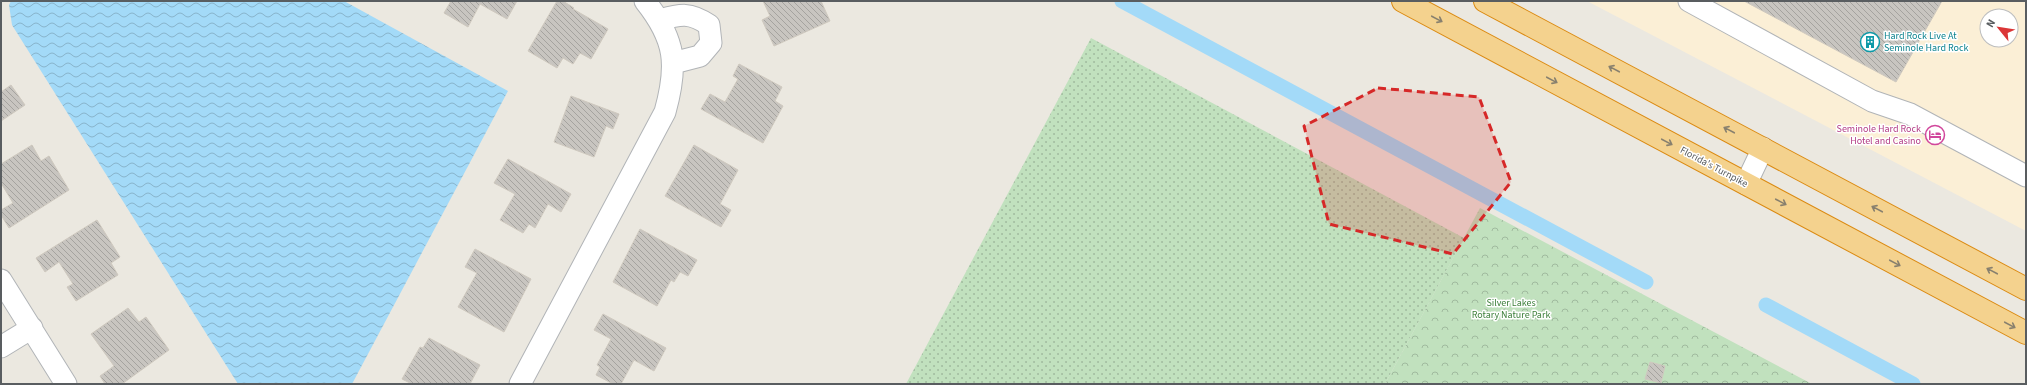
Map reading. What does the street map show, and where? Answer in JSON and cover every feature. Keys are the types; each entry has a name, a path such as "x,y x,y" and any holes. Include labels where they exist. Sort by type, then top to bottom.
{"highway":[{"name":"Florida's Turnpike","path":"1403,1 2026,333"},
{"path":"1485,1 2026,289"}],"street":[{"path":"520,384 665,112 672,87 673,63 670,44 660,20 645,1"},
{"path":"1690,1 1872,101 1910,114 2026,176"},
{"path":"660,20 680,14 697,16 709,25 711,43 700,56 673,63"},
{"path":"1746,184 1763,148"},
{"path":"1,280 66,384"},
{"path":"1,347 32,328"}],"highlighted area":[{"path":"1378,88 1479,97 1511,182 1453,254 1329,224 1304,126"}],"shaded area":[{"name":"Seminole Hard Rock Hotel and Casino","path":"1587,1 2026,1 2026,231"}],"green space":[{"path":"1091,38 1464,238 1385,384 906,384"},
{"name":"Silver Lakes Rotary Nature Park","path":"1480,208 1812,384 1385,384"}],"water":[{"path":"11,1 344,1 508,91 352,384 238,384 12,25 9,5"}],"building":[{"path":"451,1 517,1 507,19 480,4 468,27 444,13"},
{"path":"557,1 563,1 574,8 573,9 608,29 591,59 580,53 573,64 563,58 557,68 528,51"},
{"path":"763,1 821,1 830,21 774,46 762,20 770,16"},
{"name":"Hard Rock Live At Seminole Hard Rock","path":"1744,1 1942,1 1896,82"},
{"path":"739,64 782,87 775,101 783,106 763,143 701,109 710,94 725,102 738,79 733,76"},
{"path":"11,85 25,105 1,121 1,92"},
{"path":"571,96 619,114 613,129 606,126 594,157 554,142"},
{"path":"32,145 41,161 49,156 69,190 9,228 1,215 1,210 13,203 1,183 1,164"},
{"path":"694,145 738,170 720,204 731,210 721,227 665,196"},
{"path":"508,159 571,194 561,212 548,204 535,228 529,224 523,233 500,220 515,194 494,183"},
{"path":"97,220 120,257 111,263 118,275 76,301 67,287 73,284 59,262 45,272 36,258"},
{"path":"640,229 697,260 688,276 680,272 674,282 671,280 657,306 613,282"},
{"path":"475,249 531,279 504,332 458,307 477,273 465,267"},
{"path":"128,308 139,322 146,317 169,350 122,384 105,384 100,376 114,366 91,334"},
{"path":"603,314 666,348 654,371 634,360 621,384 613,384 596,375 600,367 597,365 611,339 594,330"},
{"path":"429,338 480,365 470,384 412,384 402,379 420,347 423,348"},
{"path":"1650,362 1665,366 1661,383 1645,379"}],"waterway":[{"path":"1122,1 1646,282"},
{"path":"1766,305 1913,384"}],"place":[{"name":"Hard Rock Live At Seminole Hard Rock","path":"1870,42"},
{"name":"Seminole Hard Rock Hotel and Casino","path":"1935,135"}]}
